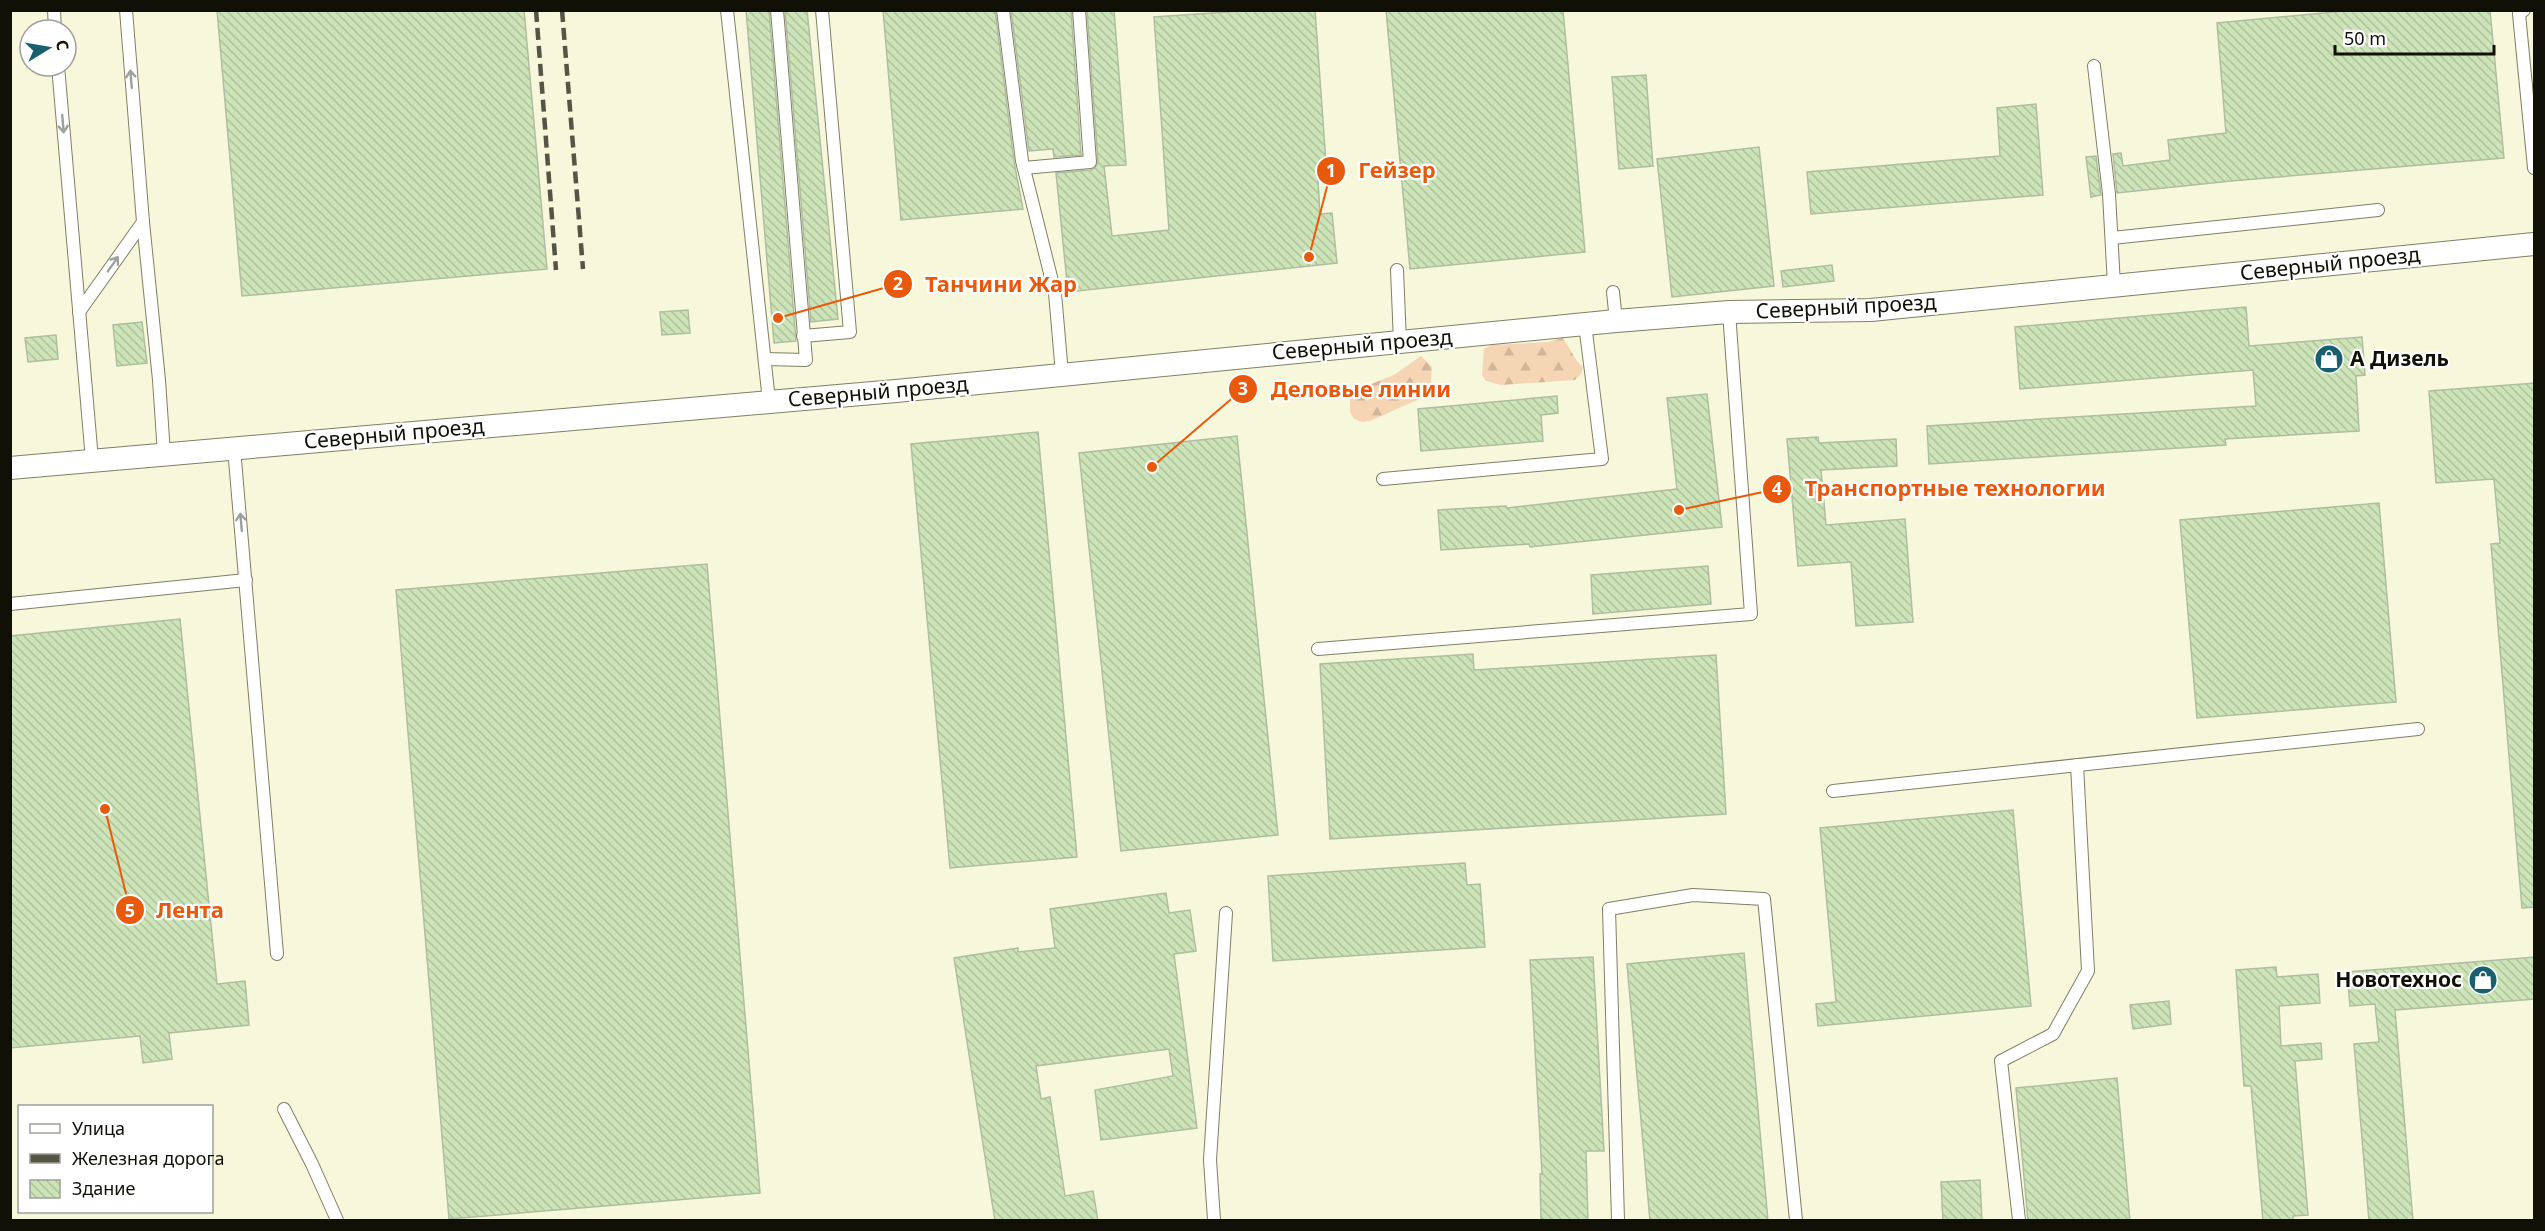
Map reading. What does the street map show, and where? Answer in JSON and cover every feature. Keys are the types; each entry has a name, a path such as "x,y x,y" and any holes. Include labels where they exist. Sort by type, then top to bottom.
{"street":[{"name":"Северный проезд","path":"10,468 769,401 1616,321 1729,312 1871,310 2535,244"}],"lane":[{"path":"126,10 142,222 159,380 164,454"},
{"path":"727,10 769,401"},
{"path":"765,359 806,360 777,10"},
{"path":"804,336 850,332 822,10"},
{"path":"1003,10 1024,168 1055,293 1062,374"},
{"path":"1024,168 1090,162 1078,10"},
{"path":"2524,10 2519,14 2535,168"},
{"path":"2094,66 2109,194 2114,285"},
{"path":"59,78 92,460"},
{"path":"2112,238 2379,210"},
{"path":"79,312 142,222"},
{"path":"1397,270 1400,342"},
{"path":"1613,292 1616,321"},
{"path":"1318,649 1751,614 1729,312"},
{"path":"1383,479 1602,459 1585,324"},
{"path":"234,448 277,954"},
{"path":"10,604 246,580"},
{"path":"1833,791 2418,729"},
{"path":"2019,1221 2001,1060 2053,1034 2088,971 2078,765"},
{"path":"1618,1221 1609,909 1693,895 1764,899 1796,1221"},
{"path":"1214,1221 1210,1160 1226,913"},
{"path":"284,1109 337,1221"}],"green space":[{"path":"1563,338 1583,367 1581,374 1575,380 1501,385 1486,381 1482,375 1484,349 1491,345 1548,342"},
{"path":"1421,356 1432,367 1430,392 1424,397 1370,421 1362,422 1354,419 1350,412 1350,395 1356,390 1394,375"}],"building":[{"path":"217,10 524,10 547,269 242,296"},
{"path":"746,10 769,10 796,341 774,343"},
{"path":"785,10 807,10 838,319 811,322"},
{"path":"883,10 995,10 1014,162 1023,209 901,220"},
{"path":"1011,10 1071,10 1081,155 1054,157 1053,149 1029,151"},
{"path":"1087,10 1114,10 1126,165 1104,166 1112,236 1169,230 1154,17 1255,10 1315,10 1326,163 1317,164 1320,214 1332,213 1337,263 1068,292 1056,173 1091,170 1098,162"},
{"path":"1386,10 1563,10 1585,252 1410,269"},
{"path":"2355,10 2490,10 2504,158 2117,193 2113,154 2121,153 2123,166 2170,160 2168,140 2226,133 2217,23"},
{"path":"1646,75 1653,166 1619,169 1612,77"},
{"path":"2036,104 2043,195 1811,214 1807,172 2000,156 1997,108"},
{"path":"1759,147 1774,286 1672,297 1657,159"},
{"path":"2096,156 2101,195 2091,197 2086,157"},
{"path":"1832,265 1834,281 1783,287 1781,271"},
{"path":"2246,307 2249,346 2362,337 2365,375 2356,376 2359,431 2225,439 2226,445 1929,464 1927,426 2256,406 2253,370 2020,389 2015,327"},
{"path":"688,310 690,333 662,335 660,312"},
{"path":"142,322 147,363 117,366 113,325"},
{"path":"56,335 58,359 28,362 25,338"},
{"path":"2535,383 2535,907 2522,908 2491,544 2500,543 2494,479 2436,483 2429,391"},
{"path":"1707,394 1722,527 1530,547 1529,544 1441,550 1438,510 1506,506 1507,508 1677,489 1667,398"},
{"path":"1557,396 1558,413 1541,415 1543,441 1421,451 1418,409"},
{"path":"1038,432 1077,857 950,868 911,444"},
{"path":"1237,436 1278,835 1121,851 1079,453"},
{"path":"1818,437 1819,443 1896,439 1897,466 1821,470 1826,525 1905,519 1913,622 1856,626 1851,562 1798,566 1787,439"},
{"path":"2379,503 2396,702 2197,718 2180,520"},
{"path":"707,564 760,1193 449,1219 396,590"},
{"path":"1708,566 1711,604 1593,614 1591,575"},
{"path":"180,619 217,984 245,981 249,1025 169,1033 172,1059 143,1063 140,1036 10,1048 10,636"},
{"path":"1473,654 1474,670 1716,655 1726,814 1330,839 1320,664"},
{"path":"2013,810 2031,1006 1818,1026 1816,1004 1836,1002 1820,828"},
{"path":"1465,863 1467,885 1480,884 1485,947 1273,961 1268,876"},
{"path":"1166,893 1169,913 1190,910 1196,951 1174,954 1197,1128 1101,1140 1095,1090 1173,1076 1169,1049 1036,1066 1041,1099 1050,1097 1065,1196 1093,1191 1098,1221 995,1221 954,958 1018,948 1018,952 1055,948 1050,909"},
{"path":"1744,953 1768,1221 1650,1221 1627,964"},
{"path":"1593,957 1604,1151 1586,1151 1588,1221 1541,1221 1540,1174 1542,1174 1530,960"},
{"path":"2535,957 2535,999 2395,1010 2413,1221 2369,1221 2354,1044 2379,1042 2375,1004 2350,1006 2347,972"},
{"path":"2276,967 2277,977 2318,974 2320,1003 2279,1006 2281,1046 2321,1043 2322,1059 2295,1061 2308,1215 2293,1216 2293,1221 2263,1221 2251,1086 2244,1086 2236,970"},
{"path":"2169,1001 2171,1024 2133,1029 2130,1005"},
{"path":"2117,1078 2130,1221 2028,1221 2016,1088"},
{"path":"1980,1180 1982,1221 1943,1221 1941,1182"}],"railway":[{"path":"536,10 556,270"},
{"path":"562,10 583,269"}],"place":[{"name":"Гейзер","path":"1309,257"},
{"name":"Танчини Жар","path":"778,318"},
{"name":"А Дизель","path":"2329,359"},
{"name":"Деловые линии","path":"1152,467"},
{"name":"Транспортные технологии","path":"1679,510"},
{"name":"Лента","path":"105,809"},
{"name":"Новотехнос","path":"2483,980"}]}
